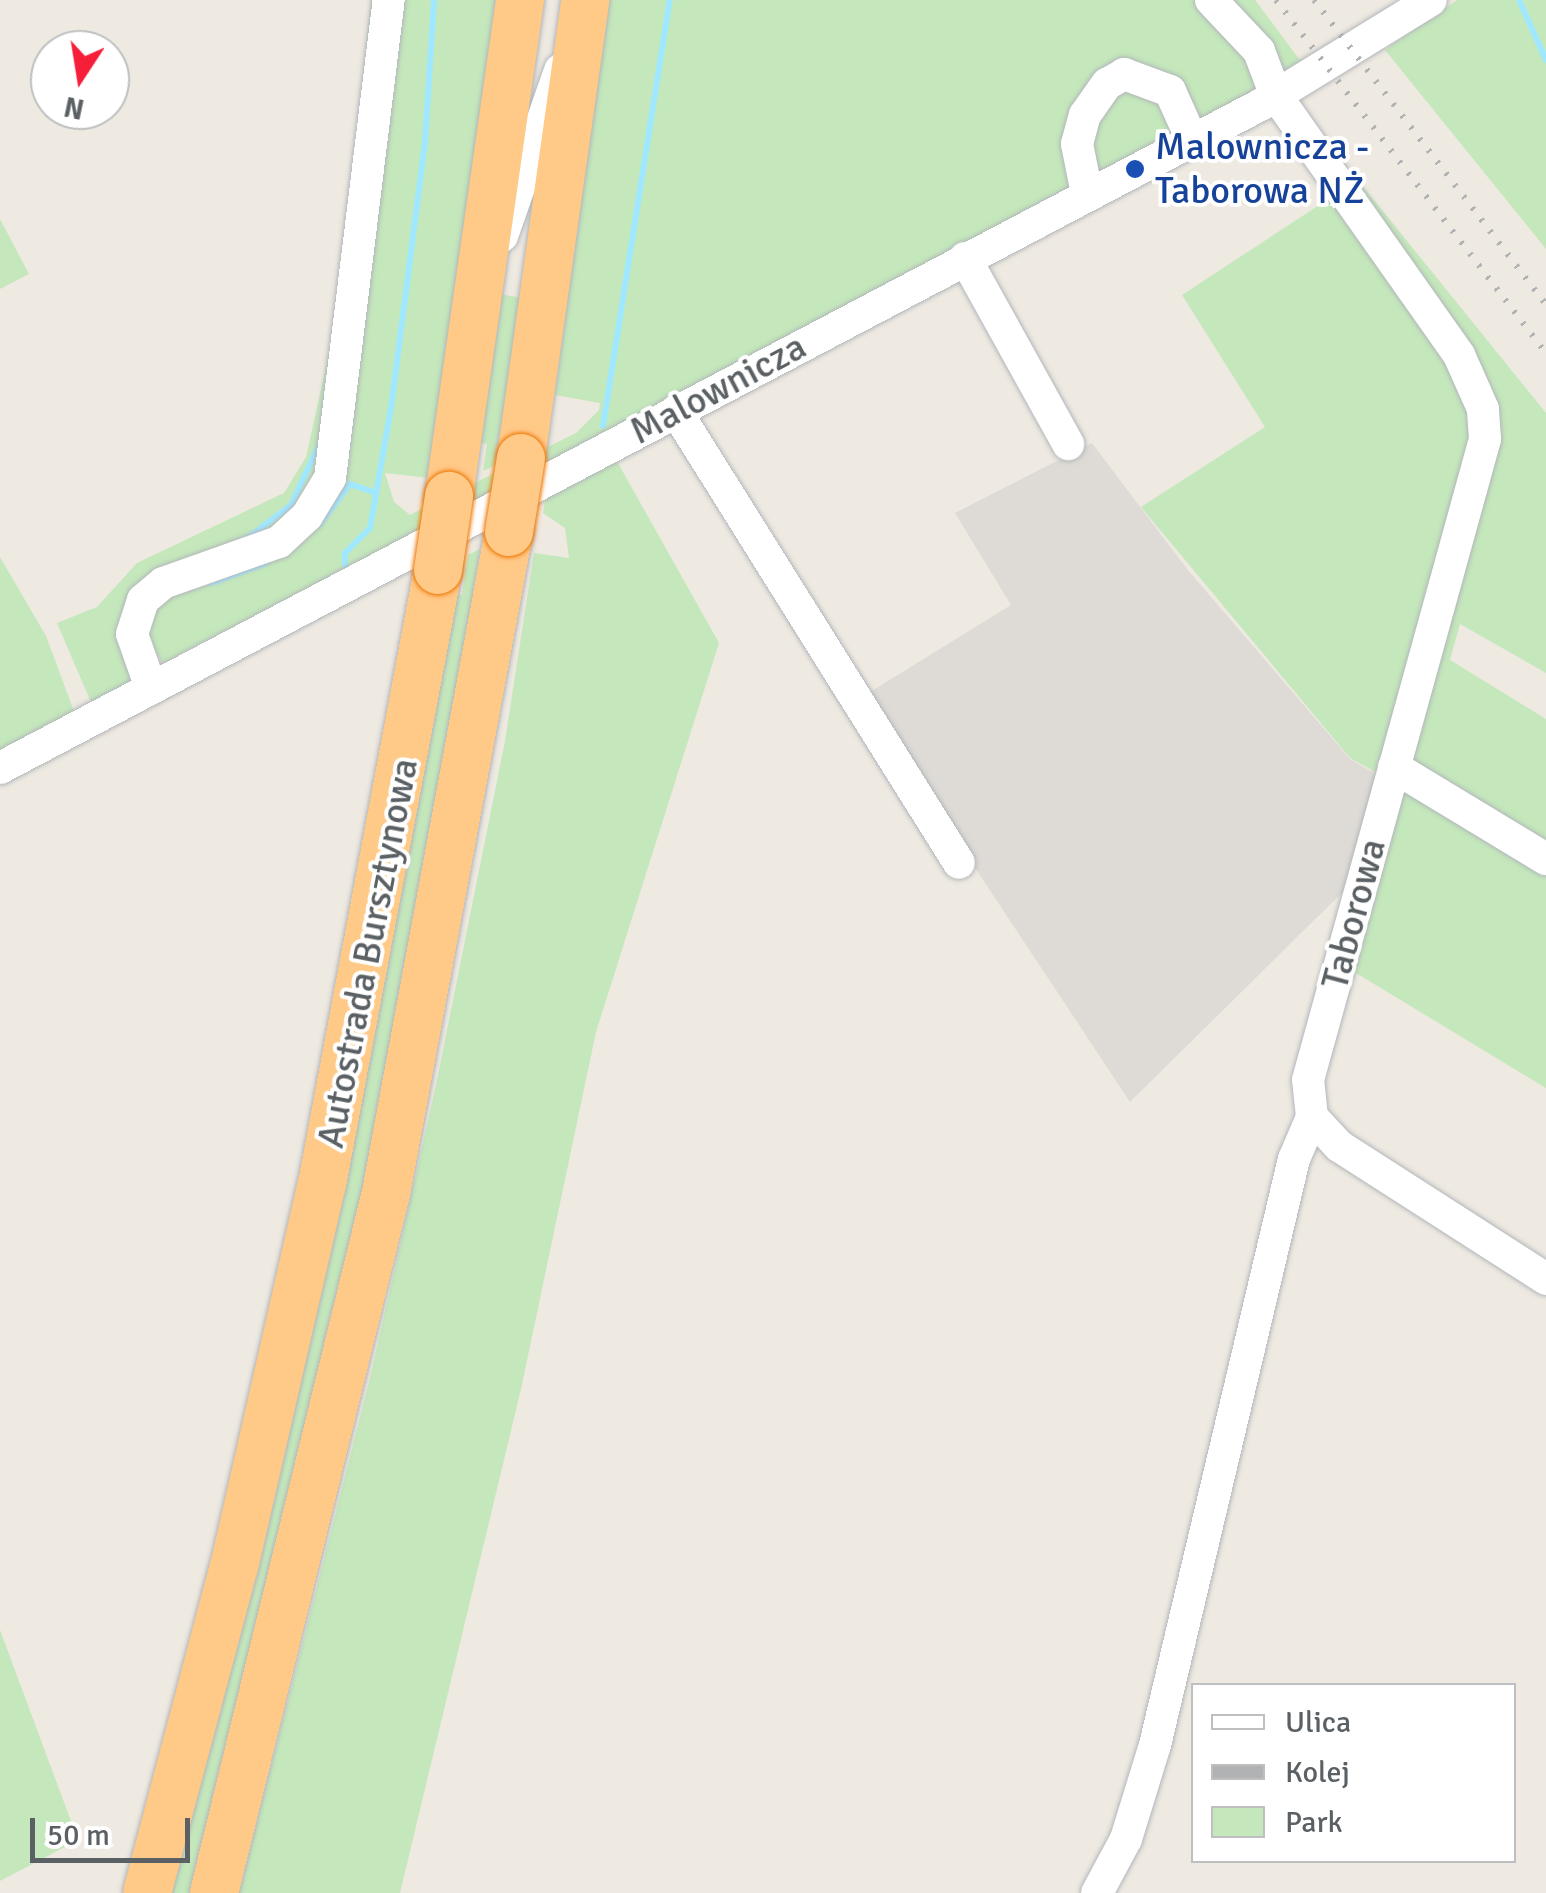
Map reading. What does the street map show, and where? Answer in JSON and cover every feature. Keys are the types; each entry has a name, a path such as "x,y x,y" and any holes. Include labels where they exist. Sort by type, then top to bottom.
{"highway":[{"name":"Autostrada Bursztynowa","path":"147,1893 234,1566 322,1184 438,570 482,293 520,0"},
{"name":"Autostrada Bursztynowa","path":"214,1893 386,1193 509,532 546,304 585,0"}],"street":[{"path":"151,688 132,634 143,600 163,583 279,542 307,516 330,478 390,0"},
{"path":"520,0 546,304"},
{"path":"482,293 585,0"},
{"name":"Taborowa","path":"1097,1893 1126,1839 1155,1745 1294,1159 1312,1117 1308,1080 1483,458 1483,409 1459,355 1276,96 1259,50 1210,0"},
{"name":"Malownicza","path":"0,768 1276,96 1431,0"},
{"path":"1088,194 1077,144 1084,115 1107,84 1124,74 1170,91 1192,140"},
{"path":"965,258 1068,444"},
{"path":"676,411 959,863"},
{"path":"1394,767 1546,860"},
{"path":"1312,1117 1350,1154 1546,1279"}],"shaded area":[{"path":"1092,443 1187,569 1350,759 1376,774 1363,872 1130,1102 862,697 1011,605 955,513"}],"green space":[{"path":"371,0 380,0 325,462 280,527 164,569 129,685 99,705 90,700 57,623 97,607 137,563 284,493 306,457 338,312"},
{"path":"400,0 497,0 430,478 385,473 394,502 410,515 576,433 599,410 600,403 555,395 608,0 1203,0 1268,88 163,663 143,635 151,606 304,534"},
{"path":"1222,0 1255,0 1305,67 1282,80"},
{"path":"1457,0 1546,0 1546,249 1385,50"},
{"path":"1302,111 1546,413 1546,673 1460,624 1450,660 1546,719 1546,1088 1351,970 1496,439"},
{"path":"1336,194 1436,333 1475,420 1377,773 1350,758 1141,507 1265,427 1182,295"},
{"path":"0,219 29,274 0,289"},
{"path":"494,293 533,300 512,435 499,434 494,466 483,471 487,444 471,441"},
{"path":"614,456 719,643 596,1032 521,1389 400,1893 239,1893 371,1374 436,1085 505,741 534,553 569,558 565,528 543,513 546,494"},
{"path":"480,549 473,590 488,593 389,1111 200,1893 161,1893 450,593 462,595 468,555"},
{"path":"0,557 46,636 75,714 0,756"},
{"path":"0,1630 78,1840 0,1881"}],"waterway":[{"path":"345,565 345,553 370,528 391,408 425,141 434,0"},
{"path":"603,426 670,0"},
{"path":"1519,0 1546,60"},
{"path":"249,537 291,505 318,447"},
{"path":"320,524 350,484 376,493"},
{"path":"212,583 266,563"}],"railway":[{"path":"1276,0 1546,353"},
{"path":"1314,0 1546,304"}],"place":[{"name":"Malownicza - Taborowa NŻ","path":"1135,169"}]}
